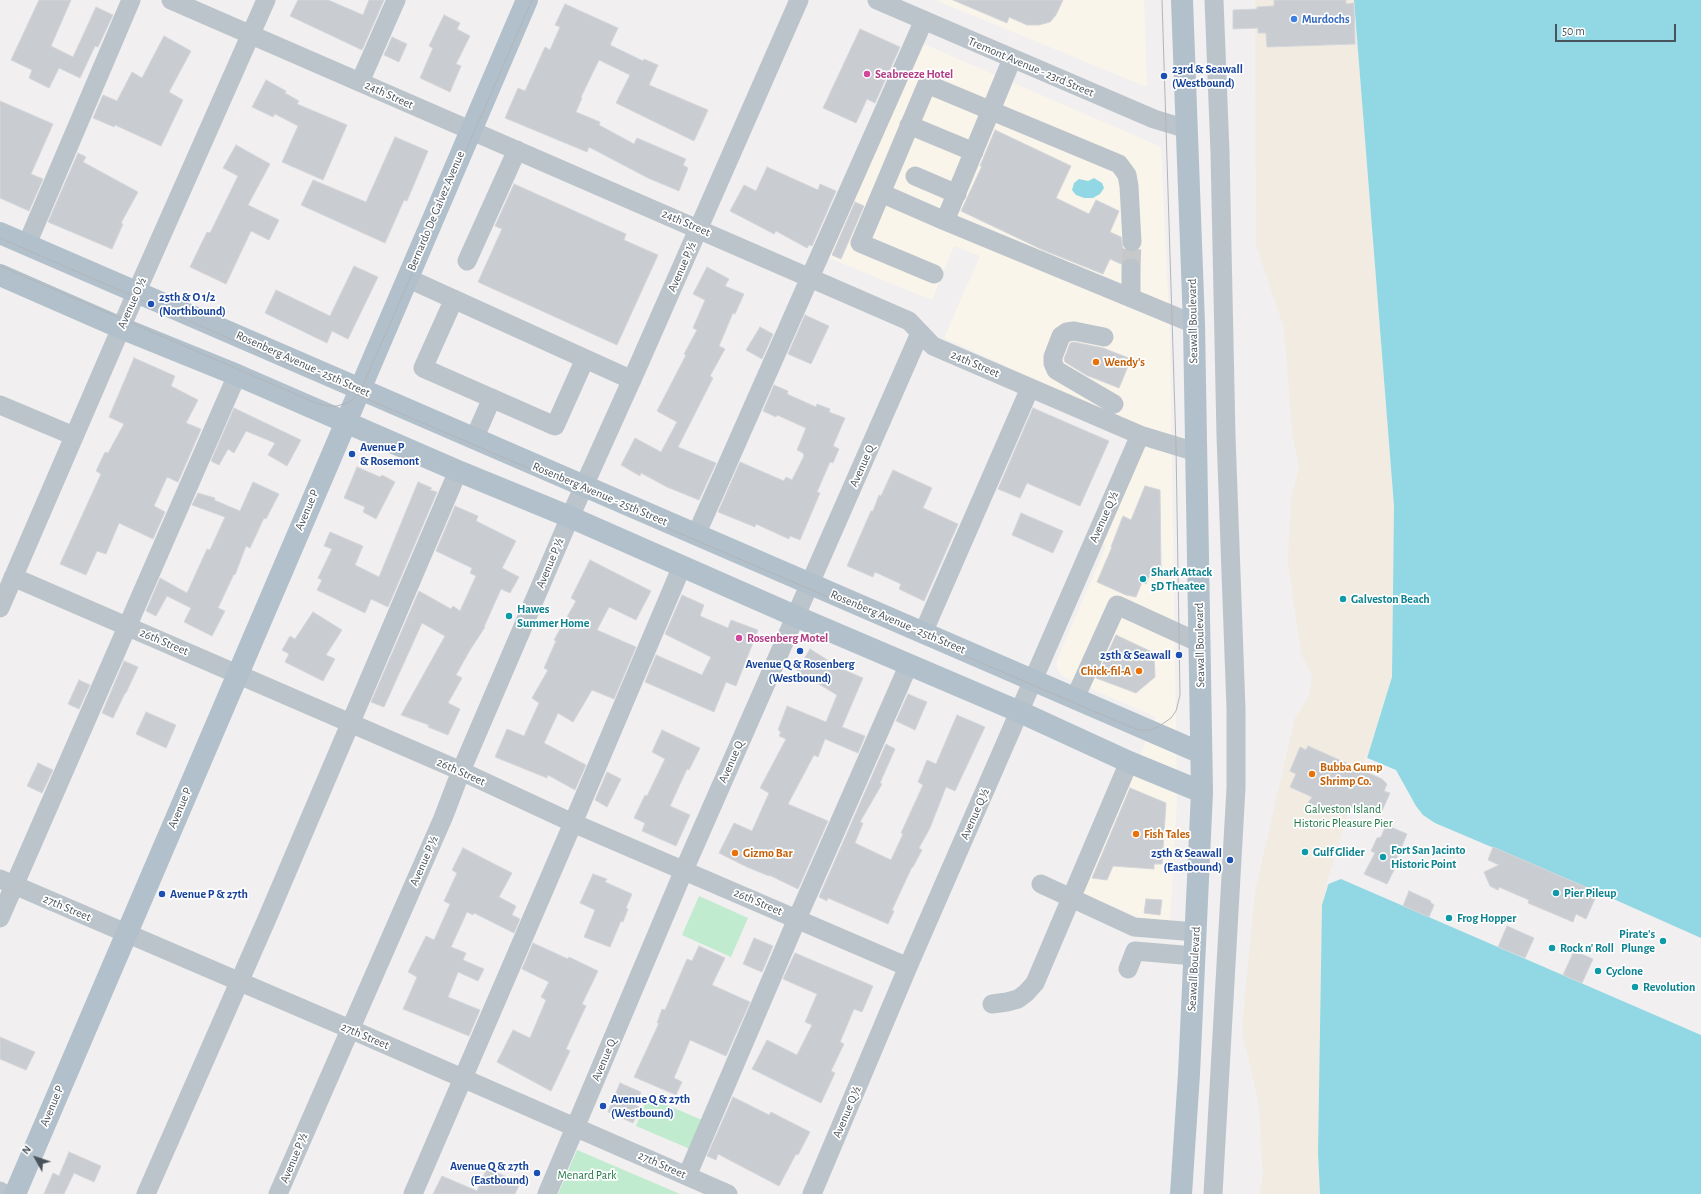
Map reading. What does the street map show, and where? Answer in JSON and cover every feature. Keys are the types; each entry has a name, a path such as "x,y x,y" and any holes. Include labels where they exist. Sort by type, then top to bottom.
{"main road":[{"name":"Bernardo De Galvez Avenue","path":"344,422 527,0"},
{"name":"Seawall Boulevard","path":"1181,1194 1196,932 1202,792 1194,324 1182,0"},
{"name":"Rosenberg Avenue - 25th Street","path":"0,233 137,291 474,439 1201,753"},
{"path":"0,275 121,328 237,375 682,566 1020,712 1129,762 1202,792"},
{"name":"Avenue P","path":"15,1194 238,674 344,422"}],"street":[{"path":"27,244 131,0"},
{"name":"24th Street","path":"171,0 811,277 909,321 933,346 1140,435 1196,452"},
{"name":"Avenue O ½","path":"0,608 137,291 266,0"},
{"path":"360,82 396,0"},
{"name":"Avenue P ½","path":"278,1194 443,818 461,771 570,518 799,0"},
{"name":"Tremont Avenue - 23rd Street","path":"877,0 1154,119 1187,129"},
{"path":"1213,1194 1236,788 1236,709 1226,444 1220,152 1214,0"},
{"path":"696,535 924,20"},
{"path":"945,221 992,111 1012,59"},
{"path":"934,274 860,243 927,84 1119,164 1127,175 1129,186 1132,242"},
{"path":"909,125 974,152"},
{"path":"467,261 517,150"},
{"path":"915,176 957,194"},
{"path":"881,193 1194,324"},
{"path":"1131,268 1131,298"},
{"path":"407,278 632,380"},
{"path":"454,299 423,368 555,426 585,359"},
{"path":"1104,337 1074,331 1067,332 1061,336 1053,357 1053,363 1056,370 1114,404"},
{"name":"Avenue Q","path":"547,1194 684,870 920,333"},
{"path":"0,918 7,882 126,626 237,375"},
{"path":"923,633 1030,388"},
{"path":"474,439 492,398"},
{"path":"0,406 74,436"},
{"name":"Avenue Q ½","path":"812,1194 908,967 1140,435"},
{"path":"146,1194 351,723 458,471"},
{"path":"413,1194 682,566"},
{"name":"26th Street","path":"13,578 351,723 461,771 573,823 908,967"},
{"path":"1075,698 1117,605 1200,643"},
{"path":"688,1176 797,919 909,664"},
{"path":"992,1004 1018,999 1035,983 1129,762"},
{"name":"27th Street","path":"7,882 350,1029 728,1194"},
{"path":"1041,884 1134,927 1196,932"},
{"path":"1128,969 1135,951 1194,956"},
{"path":"0,1191 3,1194"}],"shaded area":[{"path":"935,0 1144,0 1147,87"},
{"path":"919,42 1161,147 1170,337 1177,801 1170,921 1137,917 1081,892 1156,717 1062,676 1057,669 1057,660 1106,546 1102,544 1150,431 944,338 980,256 954,246 932,300 824,256"}],"green space":[{"path":"699,896 748,918 731,957 682,935"},
{"path":"648,1097 702,1120 690,1149 636,1126"},
{"name":"Menard Park","path":"577,1150 680,1194 558,1194"}],"sand":[{"name":"Galveston Beach","path":"1255,0 1354,0 1394,506 1392,677 1322,905 1318,1153 1320,1194 1260,1194 1263,1175 1259,1105 1242,1030 1255,892 1295,718 1309,696 1312,676 1301,653 1288,562 1291,501 1299,467 1292,430 1284,328 1256,245"}],"water":[{"path":"1354,0 1701,0 1701,1194 1320,1194 1318,1153 1322,905 1392,677 1394,506"},
{"path":"1094,178 1102,183 1104,188 1100,194 1093,198 1084,198 1076,195 1072,190 1074,183 1079,179 1088,181"}],"pier":[{"name":"Galveston Island Historic Pleasure Pier","path":"1365,757 1396,770 1416,806 1423,815 1435,823 1600,893 1701,938 1701,1035 1341,879 1326,885"}],"building":[{"path":"39,0 71,0 51,46 73,57 96,7 113,15 98,47 95,46 80,78 59,68 49,88 29,78 32,70 11,60"},
{"path":"298,0 328,0 363,15 369,0 384,0 362,50 290,16"},
{"path":"953,0 1063,0 1056,15 1050,22 1039,25 1027,25 1009,17 1007,23"},
{"name":"Murdochs","path":"1274,0 1346,0 1346,4 1354,3 1355,44 1267,47 1266,33 1258,33 1258,28 1233,29 1233,10 1257,9 1257,7 1274,6"},
{"path":"565,4 618,28 610,45 643,61 644,59 658,65 649,85 708,110 694,141 616,103 630,75 599,60 581,97 582,98 576,112 600,122 599,125 634,144 637,138 686,159 683,165 688,168 679,191 648,178 589,147 587,152 505,118 518,88 525,91 545,47 550,50 560,27 555,25"},
{"path":"444,15 460,23 457,29 470,36 456,64 461,66 450,92 420,78 433,48 429,46"},
{"name":"Seabreeze Hotel","path":"860,29 900,47 875,103 867,99 856,123 823,108"},
{"path":"164,36 191,51 169,92 183,100 161,146 115,125 114,127 93,118 103,95 117,101 132,72 142,78"},
{"path":"392,37 407,44 399,62 384,55"},
{"path":"266,80 286,91 285,93 299,101 297,104 347,125 323,180 282,162 298,126 275,114 273,117 252,107"},
{"path":"0,101 53,124 31,174 43,179 29,211 0,198"},
{"path":"995,130 1071,166 1056,198 1089,214 1096,200 1119,211 1110,232 1121,237 1123,248 1127,252 1132,253 1138,251 1138,260 1131,257 1125,259 1121,264 1110,259 1103,274 1043,250 961,211 982,166 980,166"},
{"path":"395,137 428,151 407,201 404,200 385,243 301,205 313,180 366,202"},
{"path":"236,145 270,164 248,205 279,220 269,240 251,231 226,284 190,267 207,232 210,233 238,176 223,168"},
{"path":"78,153 86,157 83,162 138,192 121,223 123,224 112,249 48,222"},
{"path":"767,167 818,190 820,184 836,191 812,246 809,245 807,248 776,231 774,234 730,211 744,185 756,191"},
{"path":"514,184 626,234 624,240 658,255 617,345 478,282 502,229 495,226"},
{"path":"855,202 864,206 841,259 832,255"},
{"path":"354,266 378,277 348,339 332,331 327,343 265,313 276,290 330,316"},
{"path":"707,267 729,279 725,286 744,294 735,314 733,313 719,346 725,349 710,376 713,378 678,447 716,463 699,500 667,487 641,473 640,476 621,465 635,438 661,452 677,422 657,411 686,355 684,354 697,330 693,328 705,300 693,294"},
{"path":"805,315 829,326 811,364 788,354"},
{"path":"760,327 773,334 762,359 746,350"},
{"name":"Wendy's","path":"1074,342 1103,348 1131,359 1119,388 1086,375 1065,362 1064,359 1070,343"},
{"path":"134,358 175,376 171,386 198,400 186,423 201,429 178,482 167,477 154,506 165,512 153,539 119,523 106,554 97,551 86,575 60,564 101,474 96,471 105,452 108,453 124,424 109,417"},
{"path":"774,385 788,391 787,394 816,407 817,404 830,409 829,412 845,418 833,446 839,449 833,463 830,462 817,492 820,493 800,540 790,536 789,539 756,524 755,527 718,512 740,462 784,481 786,477 792,480 804,456 803,453 797,450 806,428 777,415 776,417 763,411"},
{"path":"234,408 301,440 287,466 268,455 275,443 246,431 234,453 228,449 219,465 211,461"},
{"path":"1033,408 1109,441 1080,506 1027,483 1020,498 998,489"},
{"path":"357,467 380,477 382,475 395,482 376,519 363,512 365,507 344,498"},
{"path":"893,470 932,488 923,508 958,524 924,601 899,589 901,584 875,572 873,577 847,566 871,511 873,511 879,495 881,496"},
{"path":"253,482 279,494 266,519 264,518 250,548 246,546 235,575 234,574 218,608 225,611 212,636 184,622 191,608 167,596 156,616 146,611 160,578 187,593 207,549 210,550 225,517 192,505 198,493 215,498 214,500 240,511"},
{"path":"418,482 432,488 430,490 437,492 388,607 371,599 365,613 317,590 322,580 318,578 332,549 324,546 330,532 363,546 355,565 379,577"},
{"path":"1145,486 1160,490 1161,568 1154,565 1146,584 1142,582 1136,597 1126,595 1097,582 1123,516 1131,520"},
{"path":"455,506 478,516 476,521 516,541 502,568 519,577 510,593 501,589 485,627 456,675 462,678 448,703 460,709 448,735 428,727 429,725 401,715 445,636 422,623 384,707 371,702 419,591 451,609 453,606 460,611 476,576 470,573 472,568 436,551"},
{"path":"1021,513 1063,531 1053,553 1012,535"},
{"path":"590,560 651,591 636,620 609,607 597,630 636,647 614,699 592,690 573,722 558,713 544,743 586,765 575,790 548,775 547,778 495,757 507,729 524,736 539,703 532,698 548,670 544,668 556,641 554,640 576,601 571,598"},
{"path":"682,595 704,605 700,616 728,628 731,620 758,630 736,686 726,682 714,712 645,682 656,655 702,675 711,657 665,634"},
{"path":"313,612 342,630 326,655 335,659 323,681 285,662 289,654 282,650 290,636 295,639"},
{"path":"1116,635 1154,653 1155,677 1136,693 1096,678"},
{"path":"810,649 842,669 863,678 842,727 865,736 858,753 825,739 818,757 814,755 788,804 828,821 798,889 719,853 734,823 752,831 769,793 760,788 786,739 779,736 781,732 778,730 787,706 826,722 837,695 797,671"},
{"path":"124,661 138,667 113,718 102,713"},
{"path":"79,680 90,685 79,709 68,704"},
{"path":"908,694 927,702 915,730 896,721"},
{"path":"146,712 176,725 166,748 136,734"},
{"path":"957,715 985,727 955,791 946,787 930,828 919,848 922,850 912,867 892,910 894,911 888,924 828,898 827,901 819,897 886,744 895,749 880,783 882,784 860,822 863,823 855,843 891,860 903,834 901,833 923,785 918,782 927,760 936,764"},
{"path":"662,730 700,748 689,770 687,769 670,806 690,815 676,846 642,831 645,823 634,818 645,795 647,796 665,759 652,752"},
{"path":"1308,746 1382,779 1387,784 1384,791 1390,793 1381,813 1365,806 1363,812 1351,807 1347,815 1331,808 1329,812 1308,803 1312,797 1290,787 1296,774 1290,771 1300,747 1306,750"},
{"path":"38,763 53,770 42,793 27,786"},
{"path":"607,772 621,779 607,807 595,800"},
{"name":"Fish Tales","path":"1130,788 1166,803 1162,864 1154,864 1154,869 1113,866 1107,880 1092,878"},
{"name":"Fort San Jacinto Historic Point","path":"1386,825 1407,834 1395,863 1397,864 1387,884 1364,874 1375,853 1371,851 1377,838 1381,837"},
{"path":"1493,847 1588,888 1587,890 1597,894 1586,919 1576,914 1573,922 1528,903 1529,900 1499,887 1498,890 1490,886 1484,872 1499,865 1488,860"},
{"path":"463,848 512,873 499,897 516,906 512,915 520,919 514,933 474,913 473,915 467,912 451,947 466,953 463,960 484,969 478,981 458,972 448,997 480,1010 469,1036 403,1009 417,977 408,972 426,936 434,940 450,904 444,901 457,873 452,870"},
{"path":"593,874 607,879 605,882 632,894 626,908 628,909 623,922 621,921 610,947 584,937 595,910 580,903"},
{"path":"1409,891 1431,901 1430,902 1434,905 1429,917 1403,906"},
{"path":"1146,899 1162,900 1160,915 1144,913"},
{"path":"1507,926 1534,938 1525,958 1498,947"},
{"path":"754,938 773,946 762,972 743,964"},
{"path":"533,943 568,959 569,957 598,971 582,1004 586,1006 566,1049 570,1051 551,1091 497,1062 513,1030 530,1038 546,1000 541,997 549,982 522,969"},
{"path":"699,946 725,958 712,985 750,1002 726,1056 690,1040 674,1078 682,1082 676,1095 634,1077 659,1023 657,1023 662,1009 665,1010 687,959 692,961"},
{"path":"1574,951 1593,959 1582,983 1563,975"},
{"path":"795,953 873,986 862,1012 854,1009 840,1042 844,1044 831,1071 835,1073 821,1103 752,1069 767,1040 797,1055 812,1025 805,1022 817,994 783,979"},
{"path":"0,1037 35,1052 26,1070 0,1059"},
{"path":"620,1083 641,1092 635,1105 640,1107 633,1123 608,1112"},
{"path":"733,1097 769,1115 771,1112 810,1132 779,1186 718,1154 716,1160 707,1156"},
{"path":"69,1152 101,1166 94,1182 74,1173 64,1194 44,1194 53,1173 59,1176"},
{"path":"487,1168 520,1183 515,1194 433,1194 442,1176 477,1191"}],"tunnel":[{"path":"1131,268 1132,242"}],"tram line":[{"path":"0,266 316,403 328,406 337,406 350,402 361,390 532,0"},
{"path":"0,238 358,395 1128,726 1139,730 1149,730 1158,727 1171,718 1176,711 1180,695 1176,446 1162,0"}],"place":[{"name":"Murdochs","path":"1294,19"},
{"name":"Seabreeze Hotel","path":"867,74"},
{"name":"23rd & Seawall (Westbound)","path":"1164,76"},
{"name":"25th & O 1/2 (Northbound)","path":"151,304"},
{"name":"Wendy's","path":"1096,362"},
{"name":"Avenue P & Rosemont","path":"352,454"},
{"name":"Shark Attack 5D Theatee","path":"1143,579"},
{"name":"Galveston Beach","path":"1343,599"},
{"name":"Hawes Summer Home","path":"509,616"},
{"name":"Rosenberg Motel","path":"739,638"},
{"name":"Avenue Q & Rosenberg (Westbound)","path":"800,651"},
{"name":"25th & Seawall","path":"1179,655"},
{"name":"Chick-fil-A","path":"1139,671"},
{"name":"Bubba Gump Shrimp Co.","path":"1312,774"},
{"name":"Fish Tales","path":"1136,834"},
{"name":"Gulf Glider","path":"1305,852"},
{"name":"Gizmo Bar","path":"735,853"},
{"name":"Fort San Jacinto Historic Point","path":"1383,857"},
{"name":"25th & Seawall (Eastbound)","path":"1230,860"},
{"name":"Pier Pileup","path":"1556,893"},
{"name":"Avenue P & 27th","path":"162,894"},
{"name":"Frog Hopper","path":"1449,918"},
{"name":"Pirate's Plunge","path":"1663,941"},
{"name":"Rock n' Roll","path":"1552,948"},
{"name":"Cyclone","path":"1598,971"},
{"name":"Revolution","path":"1635,987"},
{"name":"Avenue Q & 27th (Westbound)","path":"603,1106"},
{"name":"Avenue Q & 27th (Eastbound)","path":"537,1173"}]}
